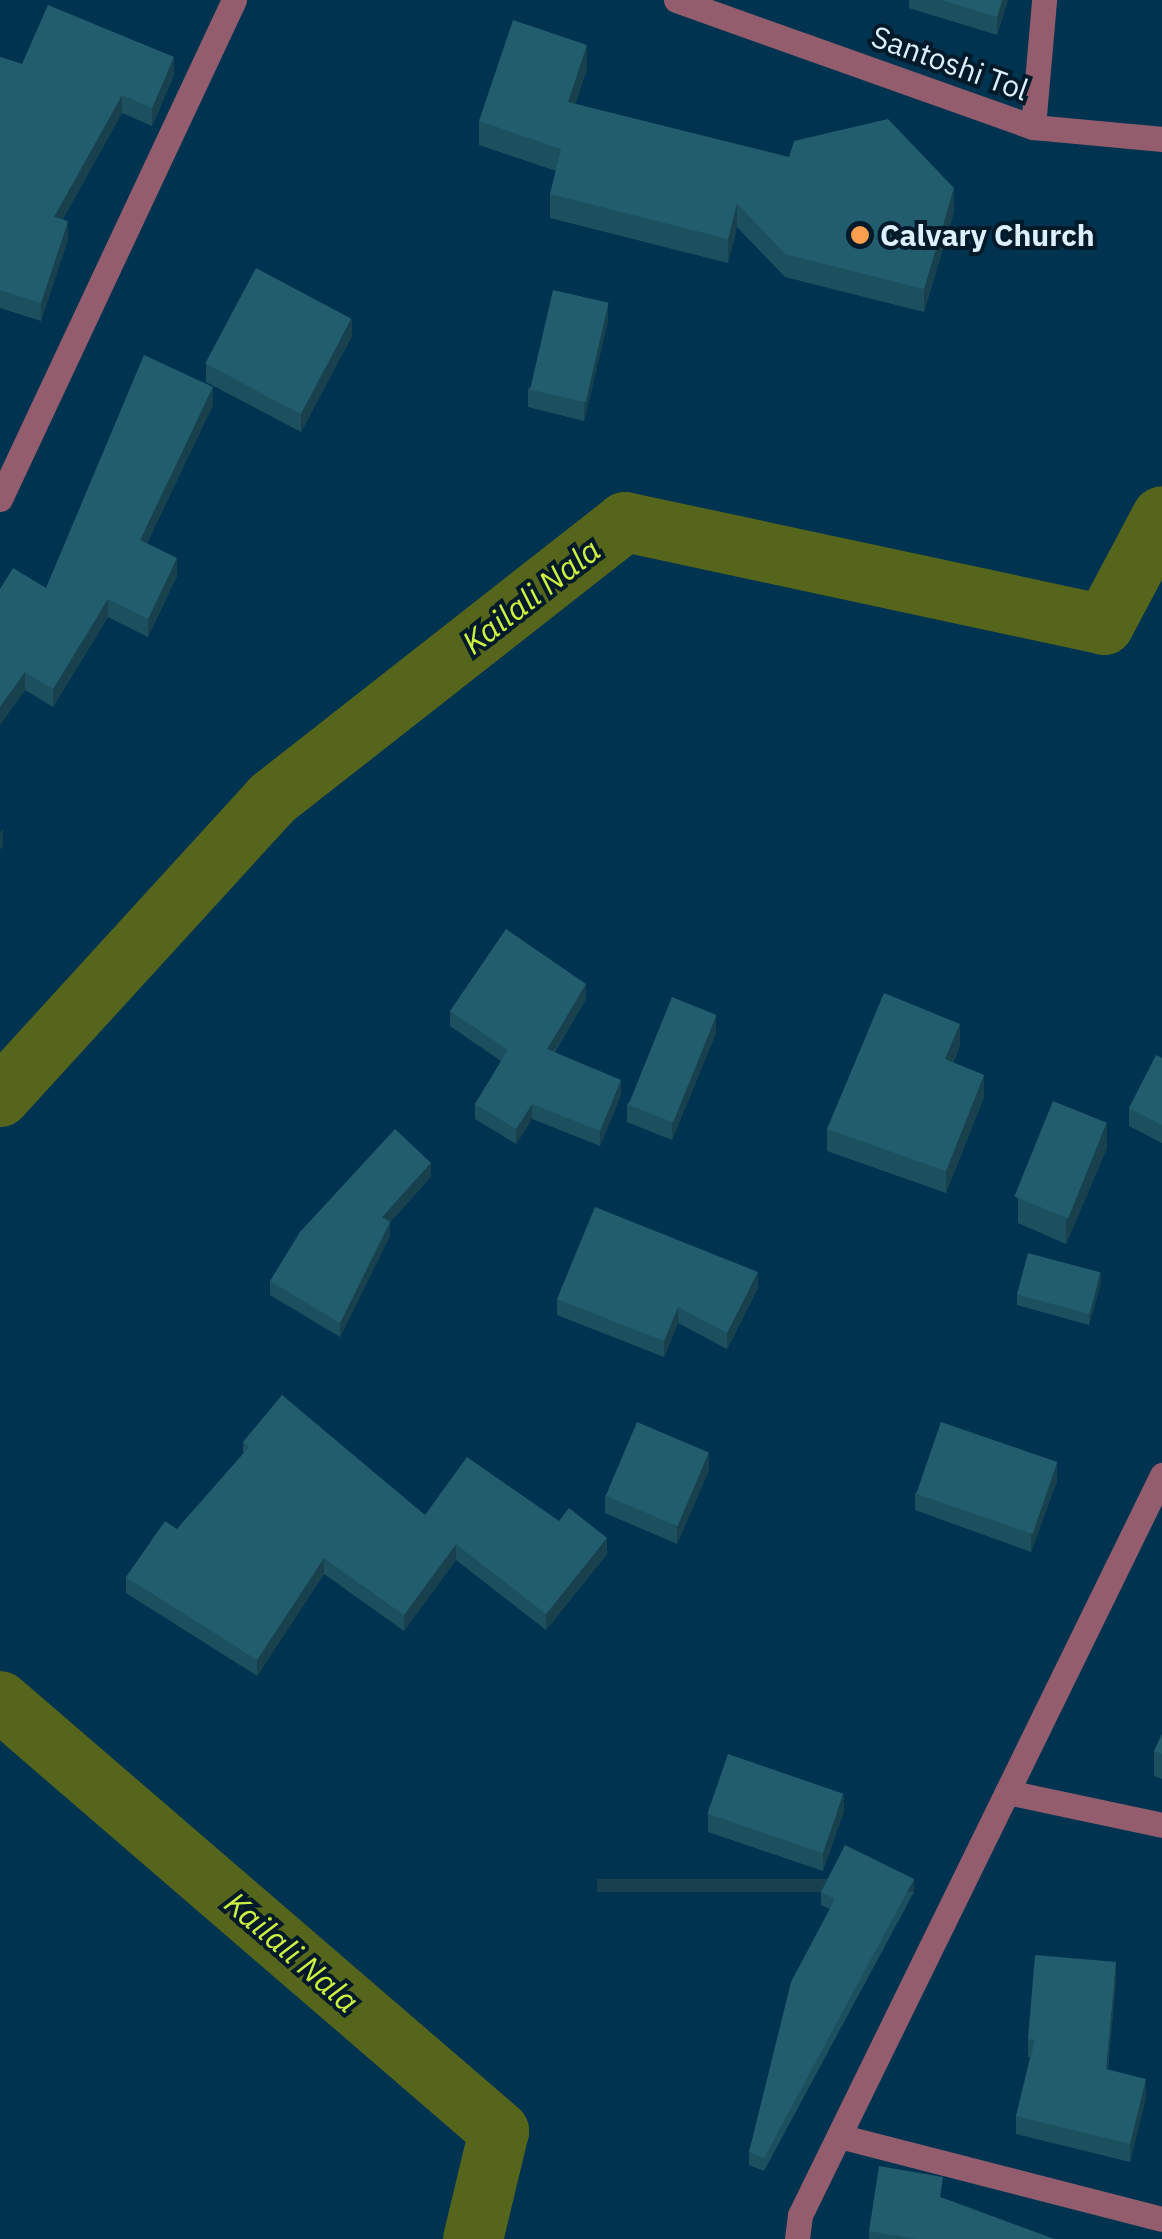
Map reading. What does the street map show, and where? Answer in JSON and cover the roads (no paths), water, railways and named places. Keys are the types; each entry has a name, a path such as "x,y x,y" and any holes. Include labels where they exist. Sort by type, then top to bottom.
{"street":[{"path":"0,499 234,0"},
{"name":"Santoshi Tol","path":"676,0 1032,127 1162,139"},
{"path":"1032,127 1044,0"},
{"path":"797,2239 838,2136 1162,1476"},
{"path":"1007,1792 1162,1826"},
{"path":"838,2136 1162,2219"}],"waterway":[{"name":"Kailali Nala","path":"0,1097 272,799 625,522 1104,625 1162,516"},
{"name":"Kailali Nala","path":"0,1701 499,2131 473,2239"}],"place":[{"name":"Calvary Church","path":"860,235"}]}
